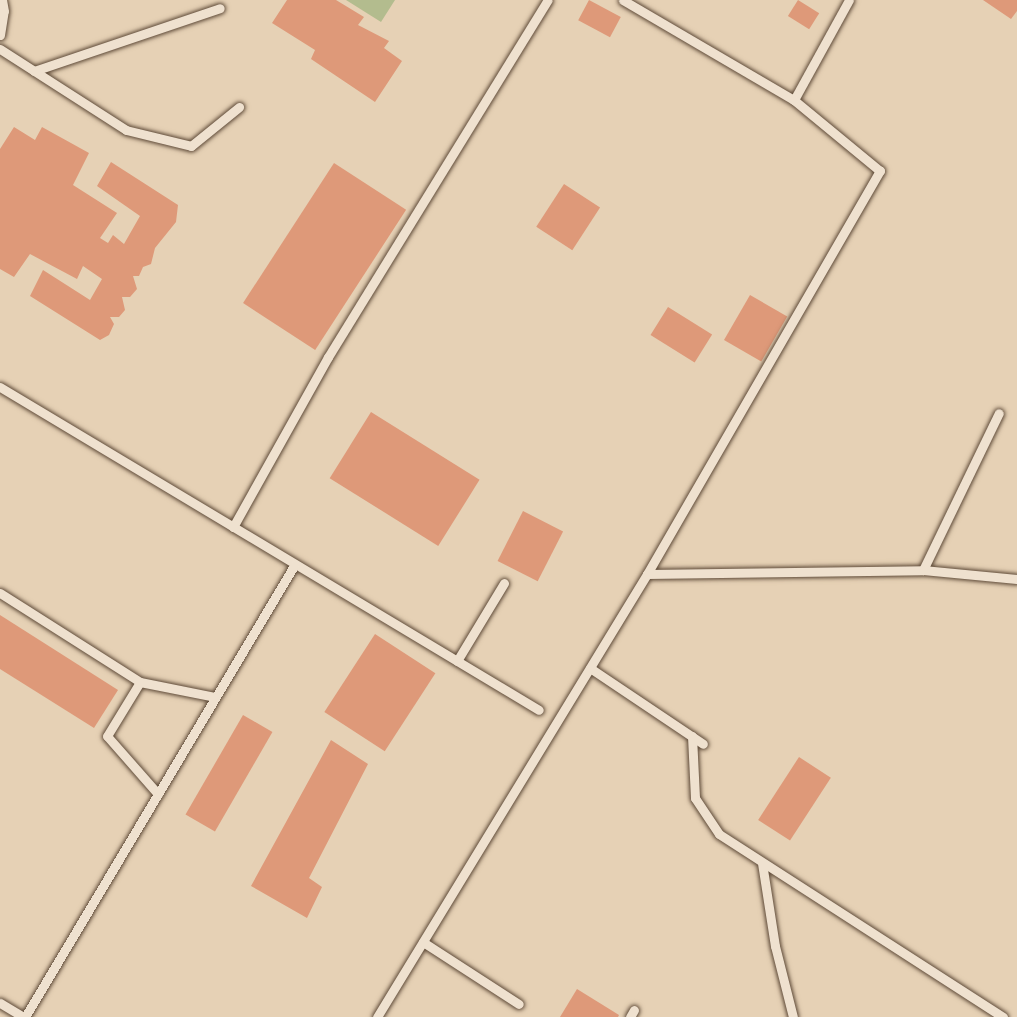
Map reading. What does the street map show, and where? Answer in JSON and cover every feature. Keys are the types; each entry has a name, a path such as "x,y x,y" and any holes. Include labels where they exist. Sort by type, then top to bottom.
{"lane":[{"path":"0,34 4,11 2,0"},
{"path":"233,527 328,357 548,0"},
{"path":"377,1017 647,574 880,171 794,100 623,0"},
{"path":"794,100 849,0"},
{"path":"34,71 220,8"},
{"path":"0,49 126,130 190,146 239,107"},
{"path":"0,387 539,710"},
{"path":"923,570 999,413"},
{"path":"0,1003 24,1017 295,564"},
{"path":"647,574 923,570 1017,579"},
{"path":"457,661 504,583"},
{"path":"0,593 140,682 215,697"},
{"path":"590,668 703,744"},
{"path":"140,682 107,736 158,794"},
{"path":"692,736 695,798 719,834 1003,1017"},
{"path":"762,863 775,946 793,1017"},
{"path":"423,942 519,1004"},
{"path":"986,1007 988,1017"}],"green space":[{"path":"346,0 395,0 381,22"}],"building":[{"path":"287,0 336,0 364,17 358,25 389,41 384,48 402,61 375,102 311,59 315,50 272,23"},
{"path":"589,0 621,17 610,37 578,20"},
{"path":"798,0 819,13 809,29 788,16"},
{"path":"983,0 1017,0 1017,11 1011,19"},
{"path":"14,127 35,140 42,127 89,153 73,185 117,213 100,238 108,243 113,235 124,244 140,216 97,186 111,162 178,205 176,222 155,248 151,264 143,267 139,276 133,276 137,289 130,297 122,297 125,310 119,317 110,317 114,324 109,335 100,340 30,296 43,270 90,300 102,279 83,266 77,279 30,254 14,277 0,269 0,149"},
{"path":"334,163 406,210 315,350 243,303"},
{"path":"564,184 600,207 572,250 536,227"},
{"path":"750,295 787,316 761,362 724,340"},
{"path":"668,307 712,335 695,363 651,335"},
{"path":"371,412 480,480 438,546 330,478"},
{"path":"523,511 563,531 538,581 498,561"},
{"path":"0,615 118,690 94,728 0,669"},
{"path":"375,634 435,673 385,751 324,712"},
{"path":"243,715 272,732 215,832 186,815"},
{"path":"331,740 368,764 309,878 322,887 307,918 251,886"},
{"path":"799,757 831,778 790,841 758,820"},
{"path":"577,989 619,1015 618,1017 560,1017"}]}
